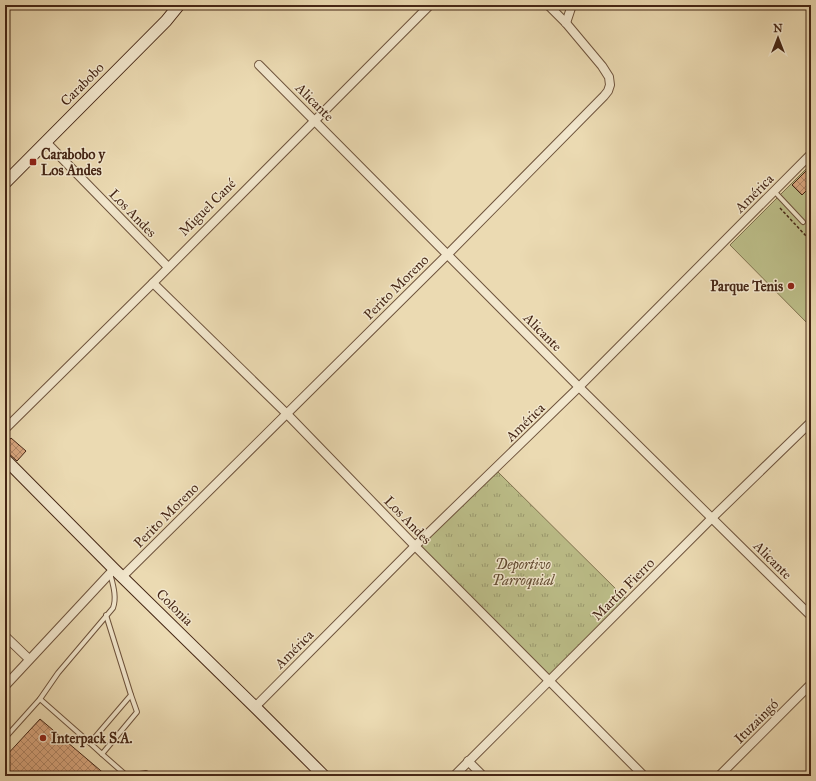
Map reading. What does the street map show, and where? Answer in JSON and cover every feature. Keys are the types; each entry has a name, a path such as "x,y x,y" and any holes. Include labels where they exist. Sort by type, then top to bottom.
{"street":[{"name":"Carabobo","path":"5,183 179,5"},
{"name":"Miguel Cané","path":"5,429 430,5"},
{"name":"Perito Moreno","path":"5,686 29,659 116,573 286,413 447,255 608,91 610,85 609,77 602,66 566,23 548,5"},
{"path":"566,23 572,5"},
{"name":"Alicante","path":"259,64 447,255 811,616"},
{"name":"Los Andes","path":"46,142 168,267"},
{"name":"América","path":"255,706 415,546 579,387 811,154"},
{"name":"Los Andes","path":"153,283 286,413 415,546 644,776"},
{"name":"Martín Fierro","path":"454,776 712,518 811,422"},
{"name":"Colonia","path":"6,461 116,573 255,706 324,776"},
{"path":"5,636 29,659"},
{"name":"Ituzaingó","path":"719,776 811,684"},
{"path":"468,761 483,776"}],"lane":[{"path":"774,191 803,222"},
{"path":"5,738 40,699 58,673 113,608 116,573"},
{"path":"102,754 137,712 106,615"},
{"path":"90,743 131,695"},
{"path":"40,699 127,776 146,774"}],"green space":[{"name":"Parque Tenis","path":"811,164 811,327 730,245"},
{"name":"Deportivo Parroquial","path":"496,470 627,600 550,676 419,545"}],"building":[{"path":"811,166 811,186 802,195 792,185"},
{"path":"11,438 26,451 17,461 5,450 5,445"},
{"name":"Interpack S.A.","path":"40,719 107,776 5,776 5,757"}],"place":[{"name":"Carabobo y Los Andes","path":"33,162"},
{"name":"Parque Tenis","path":"791,286"},
{"name":"Interpack S.A.","path":"43,738"}]}
